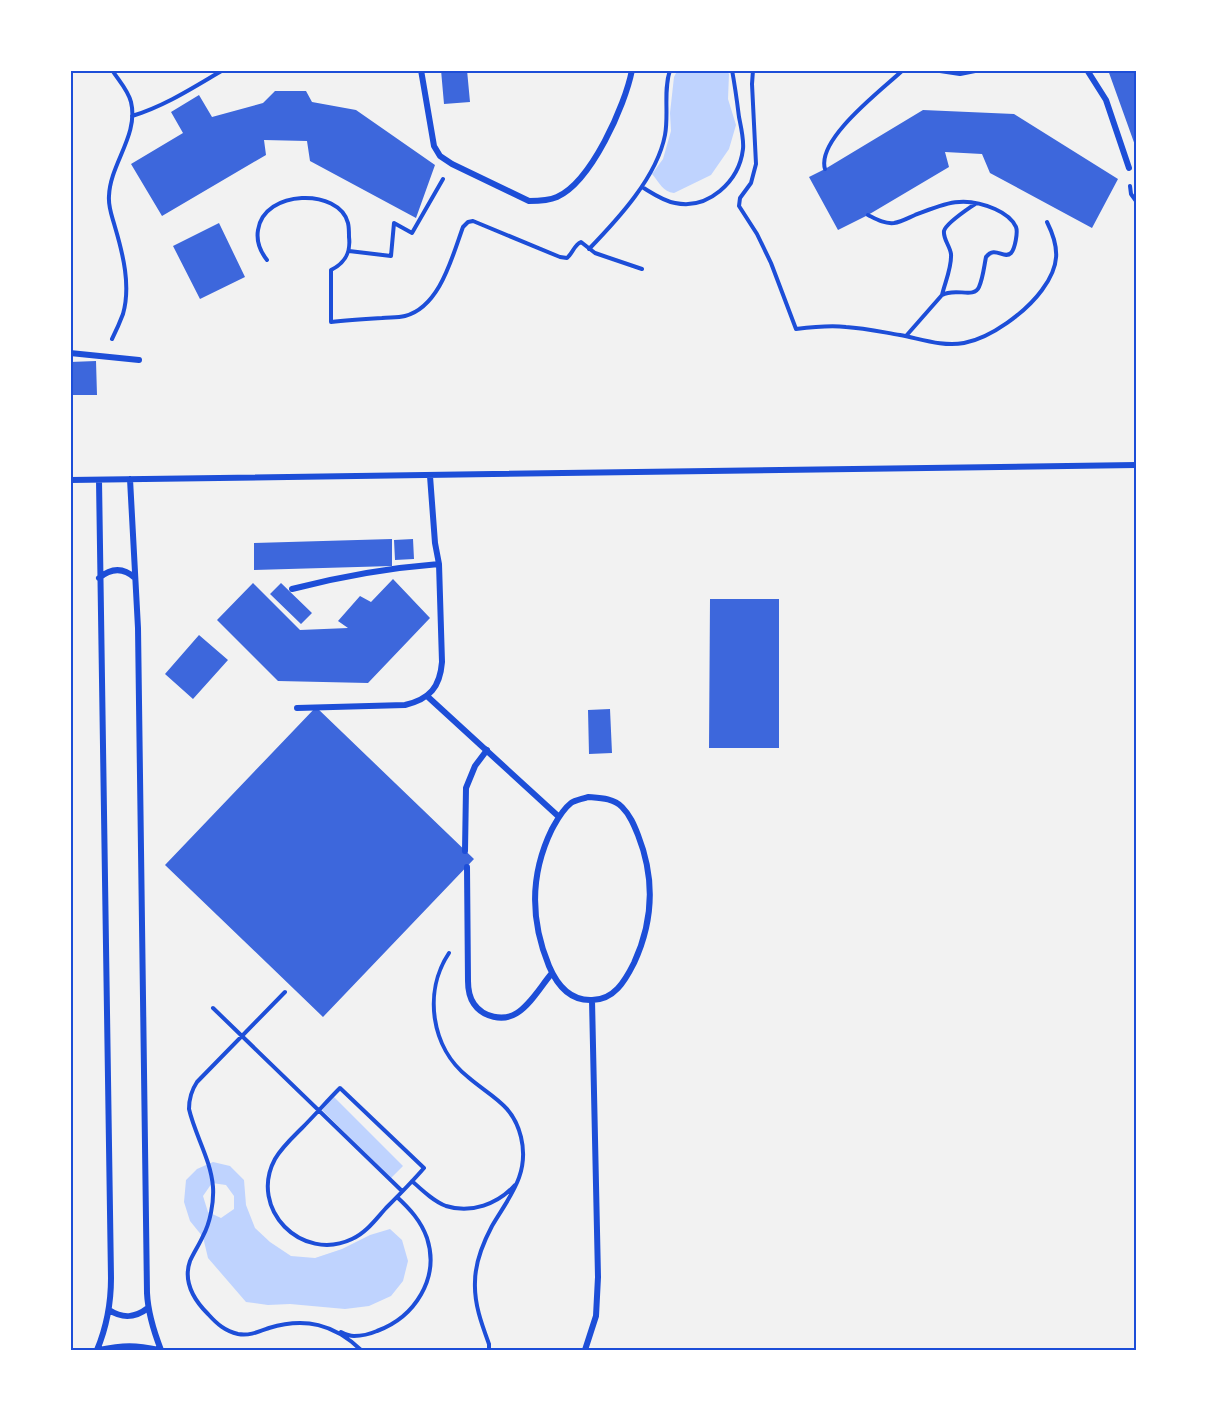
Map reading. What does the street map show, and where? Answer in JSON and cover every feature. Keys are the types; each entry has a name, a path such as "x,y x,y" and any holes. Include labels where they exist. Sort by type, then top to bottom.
{"street":[{"path":"421,70 434,146 440,156 529,201 556,198 577,181 595,157 610,131 632,70"},
{"path":"940,70 960,73 975,70"},
{"path":"1087,70 1106,100 1129,168"},
{"path":"70,353 139,360"},
{"path":"70,480 1137,465"},
{"path":"297,708 405,705 427,696 435,687 441,675 439,564 435,543 430,476"},
{"path":"130,479 138,628 148,1308 160,1350"},
{"path":"98,1350 110,1310 111,1266 99,480"},
{"path":"292,589 365,572 439,564"},
{"path":"99,578 113,570 122,570 136,578"},
{"path":"427,696 558,816"},
{"path":"465,851 466,788 475,766 487,750"},
{"path":"588,797 605,798 621,806 632,821 644,850 650,881 649,913 642,945 629,974 621,987 608,996 592,1000 575,998 561,988 542,949 536,923 534,897 537,871 544,846 558,816 571,803 588,797"},
{"path":"466,867 469,992 473,1003 482,1012 492,1017 515,1015 552,973"},
{"path":"585,1350 596,1316 598,1277 592,1000"},
{"path":"110,1310 124,1317 133,1317 148,1308"},
{"path":"98,1350 118,1346 140,1346 160,1350"}],"path":[{"path":"105,356 123,314 126,296 126,279 109,206 110,183 130,129 132,116 131,102 112,70"},
{"path":"132,116 167,102 223,70"},
{"path":"589,249 616,221 642,187 656,161 667,125 667,79 670,70"},
{"path":"642,187 673,203 696,204 717,194 732,178 738,168 744,147 732,70"},
{"path":"753,70 756,164 751,183 740,198 739,206 757,234 771,263 796,329 818,326 847,327 944,344 962,344 979,339 1024,309 1038,296 1047,283 1054,269 1057,253 1055,237 1047,222"},
{"path":"825,169 826,154 841,128 903,70"},
{"path":"349,251 391,256 394,223 412,233 452,164"},
{"path":"267,260 258,242 259,222 273,205 305,198 325,201 335,206 348,222 349,251 339,266 331,270 331,322 404,316 421,308 430,300 443,280 463,227 473,221 560,257 567,258 572,254 576,244 581,242 585,243 589,249 642,269"},
{"path":"868,215 883,222 897,223 944,204 976,203 1005,214 1014,223 1017,231 1011,254 994,252 986,257 976,292 954,291 942,295 906,336"},
{"path":"942,295 951,261 951,252 944,230 976,203"},
{"path":"468,932 454,945 437,978 434,1014 438,1032 445,1050 455,1065 500,1101 513,1118 521,1138 523,1159 519,1180 492,1226 477,1262 474,1282 476,1301 489,1350"},
{"path":"285,992 197,1082 189,1099 191,1118 200,1140 213,1187 209,1219 190,1263 188,1279 192,1294 200,1307 217,1324 241,1335 254,1334 284,1324 303,1322 321,1325 354,1336 388,1327 402,1318 414,1305 424,1290 429,1274 430,1256 427,1239 420,1222 397,1197"},
{"path":"213,1008 402,1191"},
{"path":"340,1088 424,1168 366,1230 340,1244 311,1244 297,1238 276,1217 270,1204 269,1174 274,1161 282,1148 319,1110 340,1088"},
{"path":"412,1181 439,1202 458,1209 486,1205 499,1199 519,1180"},
{"path":"338,1332 361,1350"}],"water":[{"path":"677,71 727,71 729,74 728,99 736,125 729,149 711,175 674,193 664,189 652,174 663,159 671,131 670,113 674,77"},
{"path":"334,1097 403,1166 391,1178 322,1110"},
{"path":"213,1162 230,1166 244,1180 246,1205 255,1228 270,1242 291,1256 315,1258 390,1229 402,1240 408,1261 403,1281 391,1296 369,1306 345,1309 246,1302 208,1258 203,1237 190,1221 184,1202 186,1180 197,1169","holes":["212,1183 226,1185 234,1196 234,1209 221,1218 208,1212 203,1196"]}],"building":[{"path":"441,70 467,70 470,102 444,104"},
{"path":"1108,70 1136,70 1136,148"},
{"path":"275,91 306,91 312,102 356,110 435,165 416,218 310,161 307,141 264,140 266,155 162,216 131,164 183,133 171,112 199,95 212,117 263,103"},
{"path":"923,110 1014,114 1118,179 1092,228 990,173 982,154 945,152 949,167 838,230 809,177"},
{"path":"219,223 245,277 200,299 173,246"},
{"path":"96,361 97,395 70,395 70,362"},
{"path":"392,539 392,566 254,570 254,543"},
{"path":"413,539 414,559 395,560 394,540"},
{"path":"393,579 430,618 368,683 278,681 217,620 253,583 300,630 348,628 338,621 360,596 371,602"},
{"path":"281,583 312,613 301,624 270,594"},
{"path":"710,599 779,599 779,748 709,748"},
{"path":"199,635 228,660 193,699 165,674"},
{"path":"316,707 474,859 323,1017 165,865"},
{"path":"610,709 612,753 589,754 588,710"}]}
